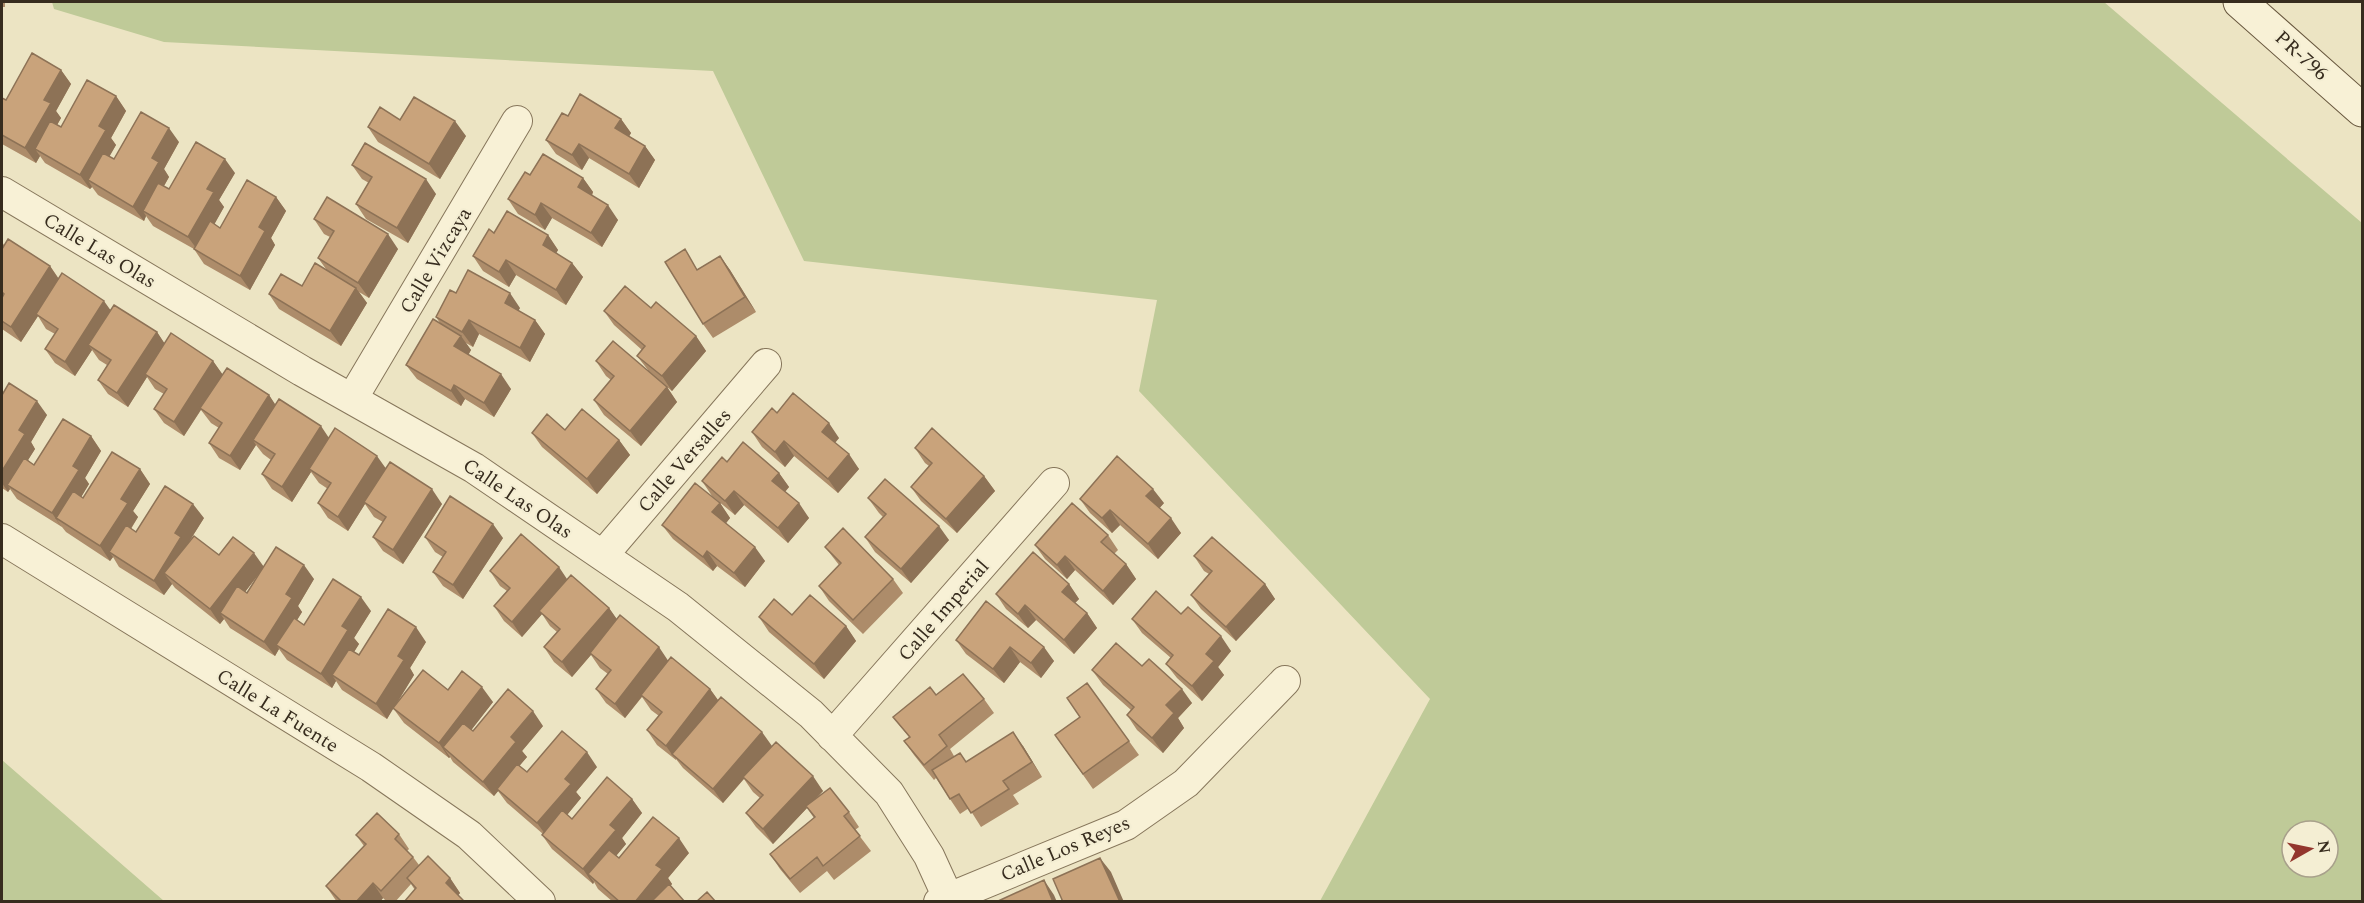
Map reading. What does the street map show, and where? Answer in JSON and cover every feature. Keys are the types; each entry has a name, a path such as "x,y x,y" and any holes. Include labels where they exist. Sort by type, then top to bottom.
{"street":[{"name":"PR-796","path":"2240,2 2362,110"},
{"name":"Calle Vizcaya","path":"352,399 517,121"},
{"name":"Calle Las Olas","path":"2,192 352,399 474,468 678,608 811,714 889,793 929,856 946,900"},
{"name":"Calle Versalles","path":"603,555 766,364"},
{"name":"Calle Imperial","path":"832,736 1054,483"},
{"name":"Calle La Fuente","path":"2,538 370,767 469,835 540,902"},
{"name":"Calle Los Reyes","path":"946,900 1126,825 1186,783 1285,681"}],"green space":[{"path":"52,2 2104,2 2362,223 2362,901 1320,901 1430,699 1139,391 1157,300 804,261 713,71 164,42 54,9"},
{"path":"2,760 164,901 2,901"}],"building":[{"path":"32,53 61,70 44,100 51,103 25,148 2,135 2,98 6,100"},
{"path":"87,80 116,96 99,126 106,130 80,175 35,149 50,121 61,127"},
{"path":"580,94 621,119 615,128 645,146 629,174 579,144 572,155 546,140 562,113 568,116"},
{"path":"414,97 455,121 429,164 368,127 380,107 400,120"},
{"path":"141,112 169,128 152,158 159,162 133,207 88,180 103,153 114,159"},
{"path":"196,142 225,159 207,189 214,192 188,237 143,211 158,183 169,189"},
{"path":"365,143 426,179 397,228 356,204 372,177 352,165"},
{"path":"543,154 583,178 578,187 608,205 591,233 541,203 535,215 508,199 525,172 530,175"},
{"path":"247,180 276,197 259,227 265,231 240,276 194,249 210,221 220,228"},
{"path":"327,197 388,234 358,283 318,258 334,231 314,219"},
{"path":"507,211 548,235 543,245 572,263 556,290 506,260 499,272 473,256 489,229 494,233"},
{"path":"8,239 50,266 11,327 2,321 4,294 2,292 2,249"},
{"path":"685,249 697,270 720,256 745,297 703,324 665,262"},
{"path":"315,263 356,288 330,331 269,294 281,274 302,286"},
{"path":"468,270 510,293 505,303 535,320 520,348 469,320 462,332 436,317 450,290 456,293"},
{"path":"62,273 104,301 65,362 45,349 58,329 36,314"},
{"path":"625,286 651,308 656,302 696,336 662,376 637,356 645,346 604,311"},
{"path":"114,305 157,332 117,393 98,380 111,360 88,345"},
{"path":"433,319 461,336 454,346 501,374 484,403 454,385 451,391 406,365"},
{"path":"171,333 213,361 174,422 154,409 167,389 145,374"},
{"path":"613,341 667,387 630,431 594,400 614,376 596,361"},
{"path":"227,368 269,395 230,456 209,443 222,423 200,408"},
{"path":"9,383 37,401 19,430 25,434 2,471 2,395"},
{"path":"793,393 829,423 822,432 849,454 828,479 784,441 775,452 752,432 772,408 777,413"},
{"path":"279,399 321,426 282,487 262,474 275,454 253,440"},
{"path":"582,409 619,440 587,479 532,433 547,414 565,430"},
{"path":"63,419 91,436 73,466 79,470 52,513 7,485 24,458 34,465"},
{"path":"335,428 377,456 338,517 318,503 331,483 309,469"},
{"path":"932,428 984,476 946,519 911,487 932,463 915,448"},
{"path":"743,442 779,473 772,481 799,503 778,528 734,491 725,501 702,481 722,457 727,462"},
{"path":"112,452 140,469 121,499 128,503 100,546 56,518 73,491 83,498"},
{"path":"1117,456 1153,489 1146,496 1171,518 1148,544 1110,510 1102,518 1080,499"},
{"path":"390,462 432,489 393,550 373,537 386,517 364,502"},
{"path":"885,479 939,526 901,569 865,537 886,514 868,498"},
{"path":"695,483 720,503 712,512 755,547 734,573 707,551 703,557 662,525"},
{"path":"165,486 193,504 175,533 181,537 154,581 109,552 126,525 136,532"},
{"path":"450,496 493,524 453,585 433,572 446,552 425,537"},
{"path":"1072,503 1108,535 1101,542 1126,564 1103,591 1065,556 1057,565 1035,545"},
{"path":"843,528 893,579 853,620 819,586 841,563 825,547"},
{"path":"521,534 559,567 512,622 494,606 510,588 490,571"},
{"path":"194,536 219,555 233,537 254,553 210,609 164,573"},
{"path":"1212,537 1265,584 1226,627 1191,595 1212,571 1194,556"},
{"path":"276,547 304,565 286,594 292,598 264,642 220,613 237,586 247,593"},
{"path":"1033,552 1069,584 1062,592 1087,613 1064,640 1025,605 1018,614 996,594"},
{"path":"571,575 609,608 562,662 544,647 560,629 539,611"},
{"path":"333,579 361,597 342,626 348,630 321,674 276,645 294,618 304,625"},
{"path":"1156,591 1181,614 1188,607 1221,636 1206,654 1214,661 1192,686 1166,664 1173,655 1132,619"},
{"path":"810,595 846,626 814,664 759,617 774,599 792,615"},
{"path":"986,601 1044,647 1031,663 1010,647 993,669 956,640"},
{"path":"388,609 416,627 398,656 404,660 376,704 332,675 349,649 359,655"},
{"path":"620,615 659,647 615,704 596,689 611,670 590,653"},
{"path":"1116,643 1142,666 1149,659 1182,689 1166,705 1174,713 1152,738 1127,715 1134,707 1092,670"},
{"path":"671,657 710,689 666,746 647,730 662,712 641,695"},
{"path":"423,670 448,690 462,671 482,687 439,743 393,708"},
{"path":"963,674 984,699 939,735 947,746 924,765 904,741 910,737 893,717 930,687 936,695"},
{"path":"1087,683 1129,741 1083,774 1055,735 1080,717 1067,698"},
{"path":"508,689 533,711 511,737 516,742 483,782 443,747 463,723 473,731"},
{"path":"721,697 762,732 713,789 672,754"},
{"path":"562,731 587,752 565,779 571,784 537,823 497,789 517,764 527,772"},
{"path":"1013,732 1032,762 1003,781 1009,789 971,813 959,794 950,799 932,770 960,753 966,762"},
{"path":"776,742 813,776 763,829 746,813 763,795 743,777"},
{"path":"607,777 632,799 610,825 616,830 583,869 542,835 562,810 572,819"},
{"path":"830,788 849,812 844,816 860,836 823,866 817,857 790,879 770,854 815,817 806,806"},
{"path":"377,813 399,834 395,839 413,857 381,891 373,883 356,902 342,902 326,886 366,844 356,835"},
{"path":"653,817 679,838 656,865 662,869 635,902 620,902 588,874 609,850 619,858"},
{"path":"428,856 450,878 446,883 464,902 404,902 416,888 407,878"},
{"path":"1100,858 1120,902 1063,902 1053,879"},
{"path":"1044,880 1053,902 996,902"},
{"path":"669,884 685,902 651,902"},
{"path":"707,892 716,902 696,902"}]}
